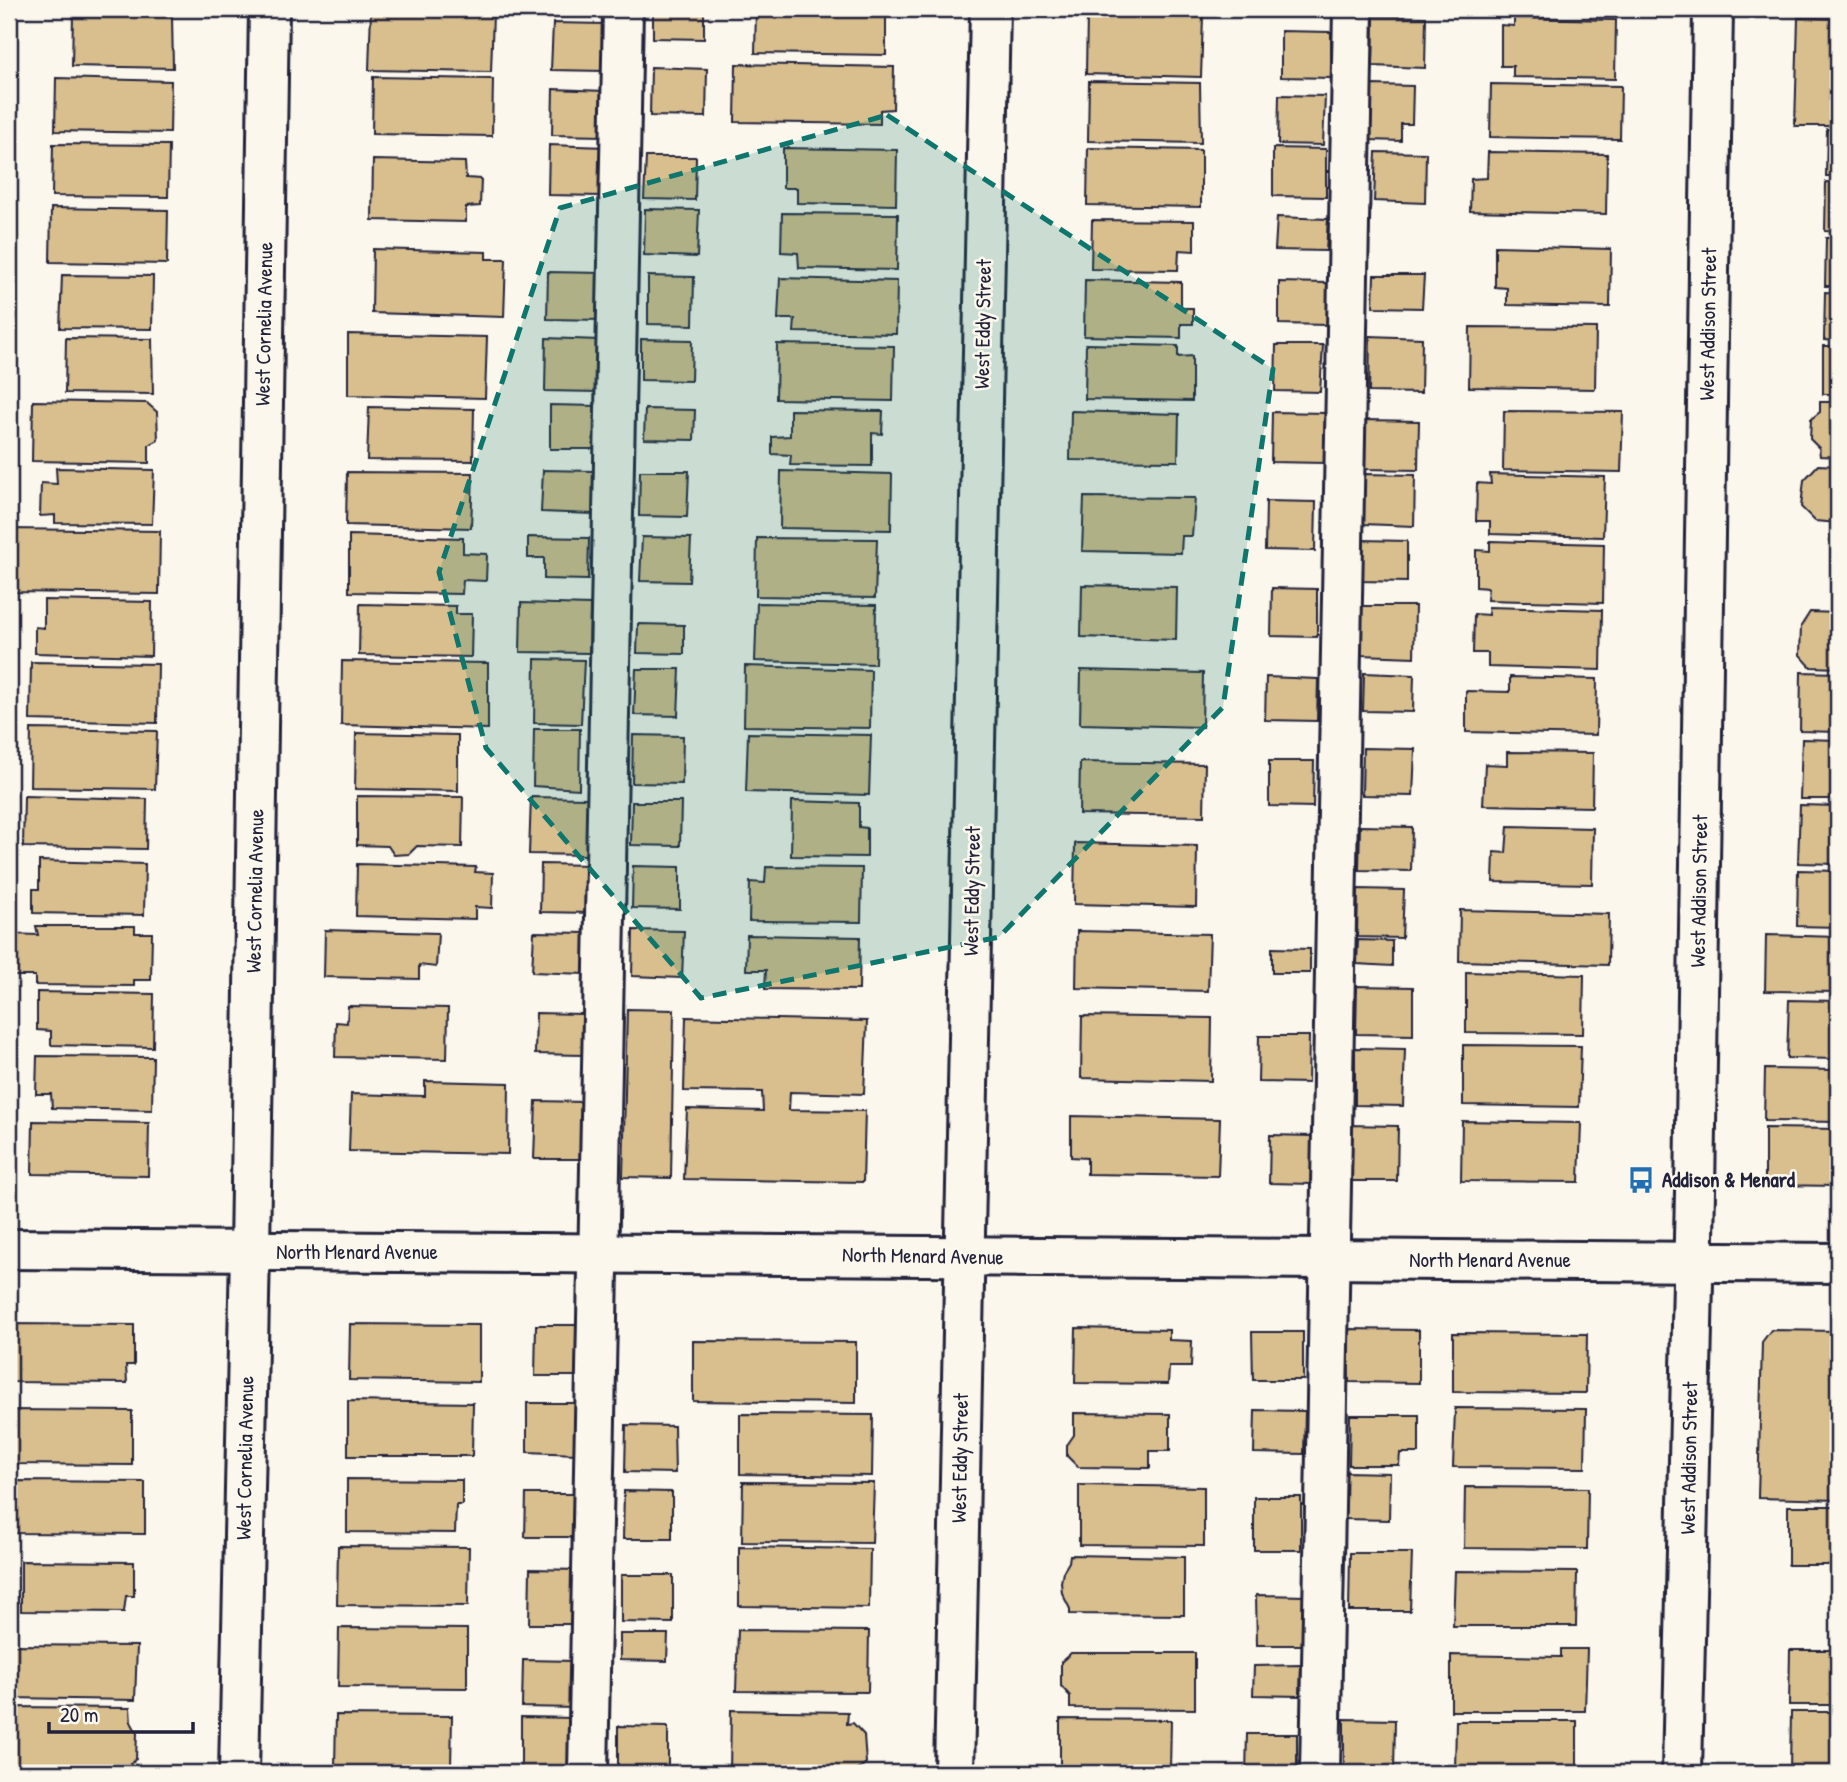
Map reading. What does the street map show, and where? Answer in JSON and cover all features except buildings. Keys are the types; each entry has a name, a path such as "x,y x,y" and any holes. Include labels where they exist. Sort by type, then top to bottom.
{"street":[{"name":"West Cornelia Avenue","path":"239,1773 250,1251 269,9"},
{"path":"588,1773 624,9"},
{"name":"West Eddy Street","path":"954,1773 990,9"},
{"path":"1320,1773 1353,9"},
{"name":"West Addison Street","path":"1682,1773 1713,9"},
{"name":"North Menard Avenue","path":"9,1249 1838,1263"}],"highlighted area":[{"path":"887,115 1273,369 1223,707 999,937 701,998 486,748 439,572 560,208"}],"place":[{"name":"Addison & Menard","path":"1641,1180"}]}
